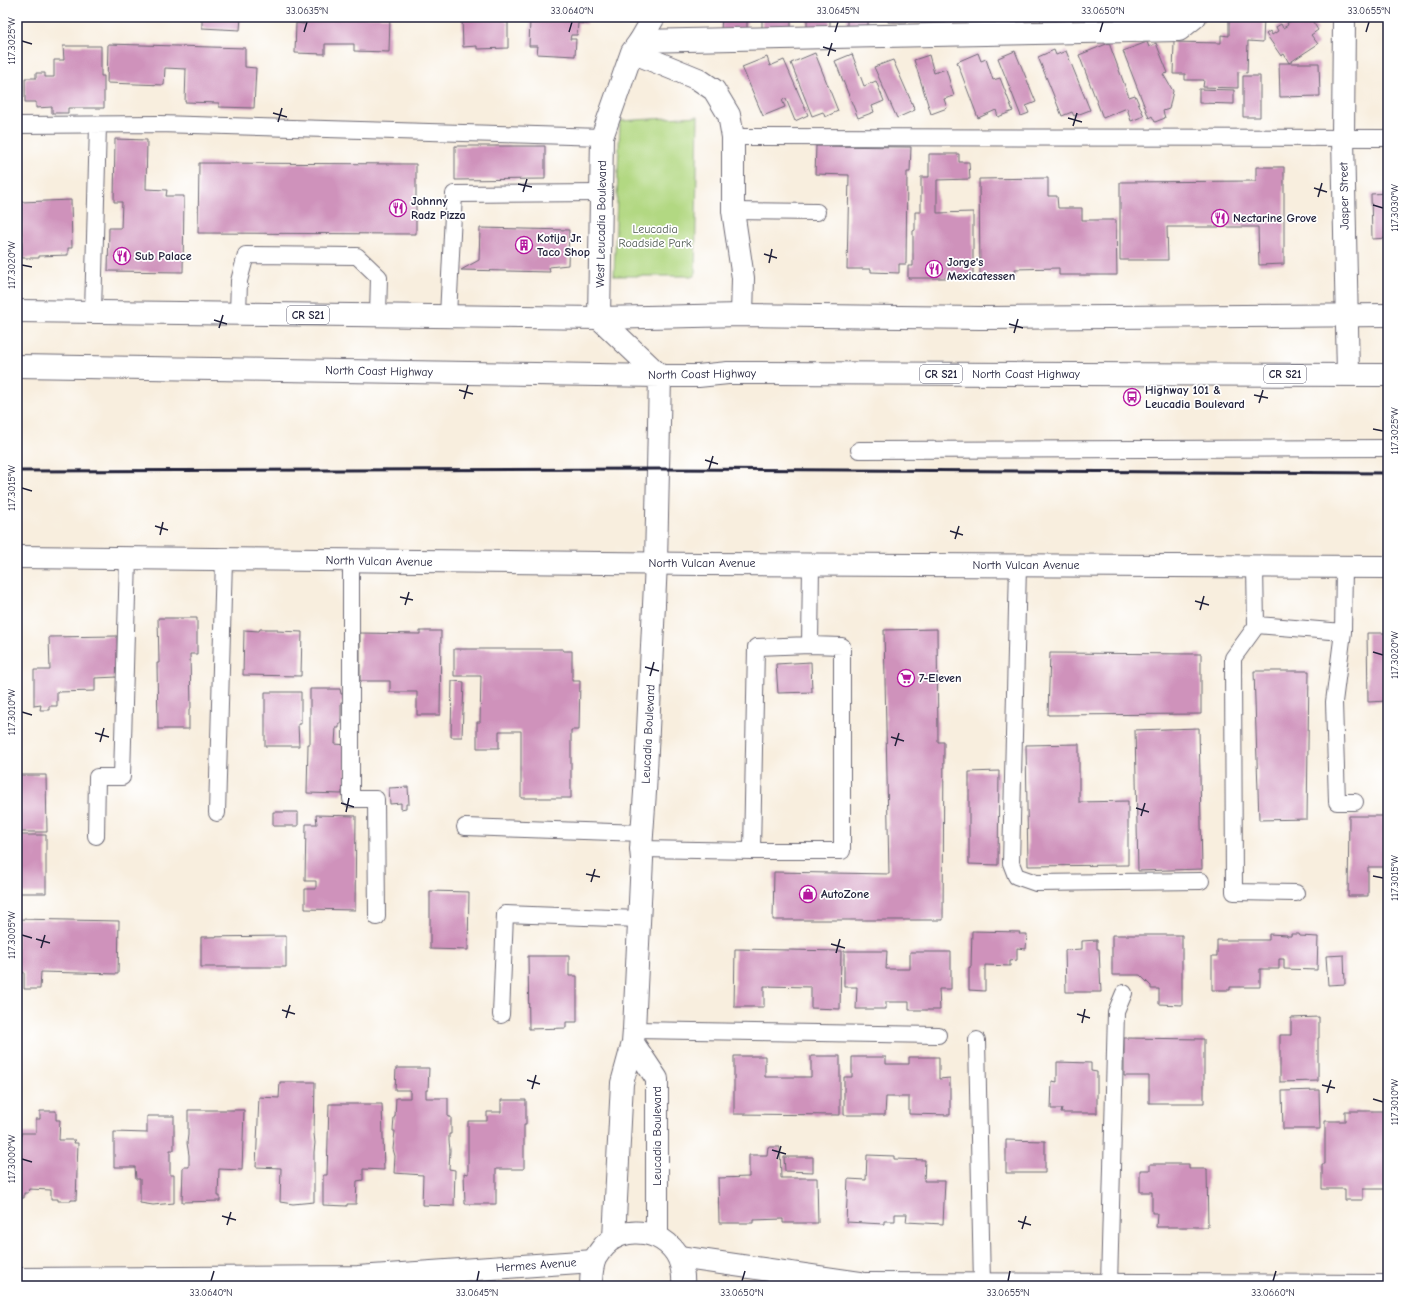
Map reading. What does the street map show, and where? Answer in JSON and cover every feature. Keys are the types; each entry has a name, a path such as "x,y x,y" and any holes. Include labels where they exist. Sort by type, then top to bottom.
{"main road":[{"name":"West Leucadia Boulevard","path":"599,318 602,137 636,46 654,17"},
{"path":"636,46 1179,30 1196,17"},
{"name":"Jasper Street","path":"1344,17 1343,138 1348,374"},
{"path":"636,46 698,79 714,90 729,115 733,137 733,211 743,278 742,315"},
{"name":"CR S21","path":"17,311 599,318 742,315 989,318 1346,314 1388,315"},
{"path":"599,318 660,376"},
{"name":"North Coast Highway","path":"17,366 660,376 698,376 728,373 1388,375"},
{"name":"Leucadia Boulevard","path":"614,1238 622,1083 633,1037 642,859 641,841 656,563 660,376"},
{"name":"North Vulcan Avenue","path":"17,557 656,563 1388,567"},
{"name":"Leucadia Boulevard","path":"633,1037 657,1079 657,1236"},
{"path":"591,1286 594,1261 604,1245 621,1234 643,1232 657,1236 670,1245 679,1257 684,1278 683,1286"},
{"path":"679,1257 867,1284"},
{"name":"Hermes Avenue","path":"17,1279 358,1277 594,1261"},
{"name":"Hermes Avenue","path":"358,1277 438,1286"},
{"path":"843,1286 867,1284 1388,1286"}],"lane":[{"path":"17,125 160,124 275,126 602,137"},
{"path":"93,312 98,125"},
{"path":"733,137 1388,138"},
{"path":"448,316 454,194 601,193"},
{"path":"733,211 817,212"},
{"path":"238,314 239,281 246,255 357,256 379,277 378,315"},
{"path":"859,450 1388,448"},
{"path":"96,836 98,777 122,777 128,558"},
{"path":"217,813 224,559"},
{"path":"351,560 351,799 376,799 377,917"},
{"path":"810,645 811,564"},
{"path":"1018,565 1011,863 1016,876 1036,883 1201,881"},
{"path":"1255,566 1256,626 1234,658 1234,892 1296,893"},
{"path":"1344,567 1343,632 1334,702 1337,802 1355,802"},
{"path":"1256,626 1343,632"},
{"path":"465,827 752,851 842,851 842,646 810,645 756,647 752,851"},
{"path":"501,1016 505,914 639,919"},
{"path":"1109,1285 1116,1012 1124,993"},
{"path":"633,1037 938,1035"},
{"path":"977,1040 982,1285"}],"green space":[{"name":"Leucadia Roadside Park","path":"698,116 695,276 614,276 620,121"}],"building":[{"path":"202,17 241,17 240,30 202,28"},
{"path":"304,17 390,17 389,52 354,51 354,44 325,44 325,54 295,53 296,23 304,24"},
{"path":"501,17 508,23 508,48 477,49 477,46 463,47 462,18"},
{"path":"509,17 587,17 587,24 578,23 577,35 571,35 570,39 576,39 575,56 537,54 538,46 529,46 530,20"},
{"path":"722,17 747,17 747,31 721,30"},
{"path":"762,17 791,17 791,29 762,28"},
{"path":"807,17 830,17 830,28 807,29"},
{"path":"847,17 868,17 868,26 847,27"},
{"path":"888,17 907,17 907,22 888,22"},
{"path":"921,17 946,17 945,23 921,23"},
{"path":"1040,17 1064,17 1065,25 1055,25 1056,21 1041,22"},
{"path":"1086,17 1117,17 1117,24 1096,26 1095,20 1087,20"},
{"path":"1131,17 1157,17 1157,24 1131,24"},
{"path":"1229,17 1264,17 1263,42 1248,41 1247,73 1238,72 1238,88 1203,87 1204,80 1185,80 1185,74 1173,74 1174,42 1221,43 1221,35 1229,36"},
{"path":"1298,17 1310,17 1318,30 1311,35 1318,44 1289,63 1284,54 1281,56 1266,34 1270,31 1272,35 1278,31 1276,27 1281,24 1283,28 1288,25 1287,23"},
{"path":"1147,42 1149,47 1156,43 1168,73 1163,74 1173,91 1169,109 1163,111 1165,118 1155,122 1152,116 1149,118 1123,51"},
{"path":"1109,43 1129,97 1135,95 1144,116 1131,121 1127,108 1103,118 1079,55"},
{"path":"108,44 245,48 245,67 256,68 254,108 219,107 219,103 185,102 186,69 165,68 164,85 107,83"},
{"path":"63,46 101,46 101,76 104,76 104,108 68,108 68,113 52,113 52,107 36,108 36,102 25,102 25,78 36,78 36,73 45,73 45,77 54,77 54,60 64,60"},
{"path":"1054,50 1056,55 1066,51 1090,110 1074,116 1072,112 1062,116 1038,57"},
{"path":"1015,51 1036,102 1026,106 1029,113 1021,116 998,58"},
{"path":"815,53 838,111 825,117 823,112 812,116 791,63"},
{"path":"978,53 981,61 986,59 993,80 1000,78 1013,111 998,117 996,110 978,118 957,62"},
{"path":"852,54 864,86 876,81 884,101 872,106 874,112 858,118 835,61"},
{"path":"929,55 934,73 946,69 954,96 944,99 947,108 931,114 914,60"},
{"path":"767,57 770,66 784,60 808,115 795,121 786,99 782,100 785,107 763,116 742,67"},
{"path":"893,60 915,110 897,118 874,67"},
{"path":"1279,63 1319,63 1320,96 1280,97"},
{"path":"1243,76 1260,76 1260,117 1243,117"},
{"path":"1199,89 1234,90 1234,104 1199,103"},
{"path":"115,139 147,140 146,189 167,190 166,196 184,196 183,272 108,271 109,228 121,228 122,202 114,202"},
{"path":"455,146 545,146 545,179 455,180"},
{"path":"816,146 911,147 910,172 907,172 906,264 899,264 899,273 871,272 871,269 847,269 849,175 815,174"},
{"path":"929,154 959,154 959,162 969,162 970,179 937,180 937,213 973,212 973,278 908,278 908,266 913,266 913,231 915,230 915,212 921,212 921,177 929,177"},
{"path":"199,163 416,164 416,234 198,233"},
{"path":"1256,167 1284,167 1284,264 1259,265 1258,227 1167,227 1168,260 1120,260 1120,182 1256,181"},
{"path":"1048,178 1048,196 1057,196 1058,208 1082,208 1082,220 1116,220 1117,275 1059,275 1059,268 1015,269 1016,275 980,275 979,179"},
{"path":"1388,193 1388,238 1372,239 1371,194"},
{"path":"71,200 72,248 68,248 68,255 22,258 21,202"},
{"name":"Kotija Jr. Taco Shop","path":"480,228 569,230 568,265 549,267 550,272 461,270 479,260"},
{"path":"158,618 197,618 197,654 190,654 191,708 189,709 189,729 158,729"},
{"path":"260,629 277,629 277,631 302,632 301,676 243,675 244,630 259,631"},
{"path":"937,629 938,742 944,742 943,920 773,920 774,872 889,874 884,630"},
{"path":"420,631 441,631 440,715 417,715 417,692 390,692 390,681 360,681 360,633 420,634"},
{"path":"1367,633 1388,633 1388,701 1368,702"},
{"path":"117,636 118,677 95,678 95,691 57,692 57,706 49,706 49,710 40,710 41,705 34,706 34,670 50,670 49,637"},
{"path":"454,649 563,649 563,651 572,651 572,681 580,681 579,730 571,730 571,798 521,798 521,731 499,731 499,748 477,748 477,722 480,722 481,676 454,676"},
{"path":"1050,653 1201,654 1201,714 1048,715"},
{"path":"811,662 812,692 778,693 776,664"},
{"path":"1254,671 1309,671 1307,819 1259,820"},
{"path":"452,681 464,682 462,737 451,737"},
{"path":"310,689 340,689 341,694 346,694 345,702 341,702 341,724 339,724 339,728 336,728 335,744 347,745 346,791 342,791 342,794 307,793 308,744 310,744"},
{"path":"265,692 301,692 301,724 298,724 299,746 265,746"},
{"path":"1199,728 1202,869 1138,871 1135,730"},
{"path":"1079,744 1079,802 1128,801 1128,865 1028,866 1026,745"},
{"path":"999,771 998,865 969,864 969,772"},
{"path":"17,775 46,775 47,832 17,832"},
{"path":"408,787 409,804 406,804 406,808 401,809 401,803 390,804 389,788"},
{"path":"273,812 298,812 298,826 273,826"},
{"path":"316,815 356,816 355,910 305,909 305,889 316,889 316,881 305,881 306,824 317,824"},
{"path":"1349,816 1388,816 1388,867 1368,867 1368,896 1348,896"},
{"path":"17,835 46,835 46,893 17,893"},
{"path":"430,891 469,892 468,950 430,949"},
{"path":"17,919 119,921 118,974 41,972 40,989 24,989 24,972 17,972"},
{"path":"972,931 1020,932 1019,934 1027,934 1026,949 1017,948 1017,960 1010,961 1010,966 985,965 985,991 969,990"},
{"path":"1269,934 1291,936 1291,934 1299,934 1300,936 1318,937 1317,970 1284,969 1284,959 1279,959 1279,969 1260,969 1260,987 1230,987 1230,990 1212,990 1212,956 1217,956 1217,940 1269,940"},
{"path":"1112,935 1182,935 1182,1005 1159,1004 1159,989 1151,989 1151,986 1140,975 1112,975"},
{"path":"286,936 286,967 201,967 201,937"},
{"path":"1097,940 1097,949 1099,949 1101,992 1066,992 1065,950 1082,949 1082,941"},
{"path":"735,949 841,951 840,1009 811,1008 811,987 764,986 764,1007 734,1007"},
{"path":"844,951 887,951 886,969 910,969 910,952 951,952 951,989 939,989 940,1010 909,1010 909,1002 886,1002 886,1009 856,1009 857,987 844,987"},
{"path":"1344,955 1345,984 1328,985 1326,956"},
{"path":"528,956 569,956 569,976 577,976 577,1022 566,1022 566,1028 529,1029"},
{"path":"1319,1017 1318,1081 1280,1082 1280,1035 1291,1035 1291,1018"},
{"path":"1124,1038 1204,1039 1204,1103 1149,1103 1149,1076 1124,1076"},
{"path":"734,1056 765,1056 765,1077 811,1077 811,1056 840,1056 840,1115 734,1114"},
{"path":"852,1057 886,1057 886,1064 909,1064 909,1057 939,1057 939,1079 950,1078 950,1115 909,1114 909,1097 886,1097 885,1115 844,1115 844,1077 852,1077"},
{"path":"1057,1062 1091,1063 1091,1071 1097,1072 1097,1113 1061,1113 1062,1109 1051,1109 1052,1081 1057,1082"},
{"path":"396,1068 429,1068 426,1098 448,1098 448,1117 451,1117 451,1134 449,1134 449,1169 455,1170 454,1206 422,1205 423,1175 394,1173 395,1156 393,1149 395,1131 393,1131 396,1098 410,1098 410,1090 395,1090"},
{"path":"280,1082 315,1082 314,1202 293,1204 280,1202 281,1168 256,1167 259,1097 279,1098"},
{"path":"1319,1090 1320,1129 1283,1129 1282,1091"},
{"path":"501,1100 526,1100 526,1125 524,1125 524,1169 496,1169 496,1204 465,1204 464,1173 468,1174 468,1121 487,1121 487,1112 501,1112"},
{"path":"329,1104 382,1104 384,1170 363,1169 363,1180 357,1181 356,1204 347,1204 347,1206 323,1205 323,1175 327,1175"},
{"path":"188,1110 244,1110 242,1170 219,1169 218,1196 220,1196 220,1201 182,1202 183,1167 189,1167 187,1143"},
{"path":"40,1111 56,1111 56,1120 60,1120 59,1140 75,1140 74,1143 78,1143 76,1200 58,1201 58,1199 51,1199 51,1190 29,1189 28,1193 24,1193 24,1198 17,1198 17,1141 21,1141 21,1133 36,1133 36,1119 40,1119"},
{"path":"1345,1111 1387,1111 1388,1189 1363,1189 1363,1200 1345,1200 1345,1189 1322,1189 1322,1164 1325,1164 1325,1121 1345,1121"},
{"path":"147,1116 174,1116 174,1150 170,1150 170,1175 174,1175 174,1203 153,1205 140,1203 140,1179 136,1179 135,1167 114,1167 114,1132 147,1133"},
{"path":"1006,1140 1045,1141 1045,1173 1006,1173"},
{"path":"768,1147 780,1147 781,1178 817,1178 818,1223 783,1223 783,1219 753,1220 753,1223 719,1223 718,1178 749,1177 749,1155 767,1155"},
{"path":"867,1155 894,1156 894,1159 925,1160 924,1181 945,1181 943,1224 906,1222 907,1214 895,1214 895,1221 884,1221 884,1224 846,1222 848,1179 866,1180"},
{"path":"784,1157 813,1157 813,1172 785,1171"},
{"path":"1150,1164 1189,1164 1189,1169 1207,1169 1208,1227 1156,1227 1157,1213 1152,1213 1152,1192 1140,1192 1140,1170 1150,1170"}],"railway":[{"path":"17,471 658,469 1388,473"}],"place":[{"name":"Johnny Radz Pizza","path":"398,208"},
{"name":"Nectarine Grove","path":"1220,218"},
{"name":"Kotija Jr. Taco Shop","path":"524,245"},
{"name":"Sub Palace","path":"122,256"},
{"name":"Jorge's Mexicatessen","path":"934,269"},
{"name":"Highway 101 & Leucadia Boulevard","path":"1132,397"},
{"name":"7-Eleven","path":"906,678"},
{"name":"AutoZone","path":"808,894"}]}
